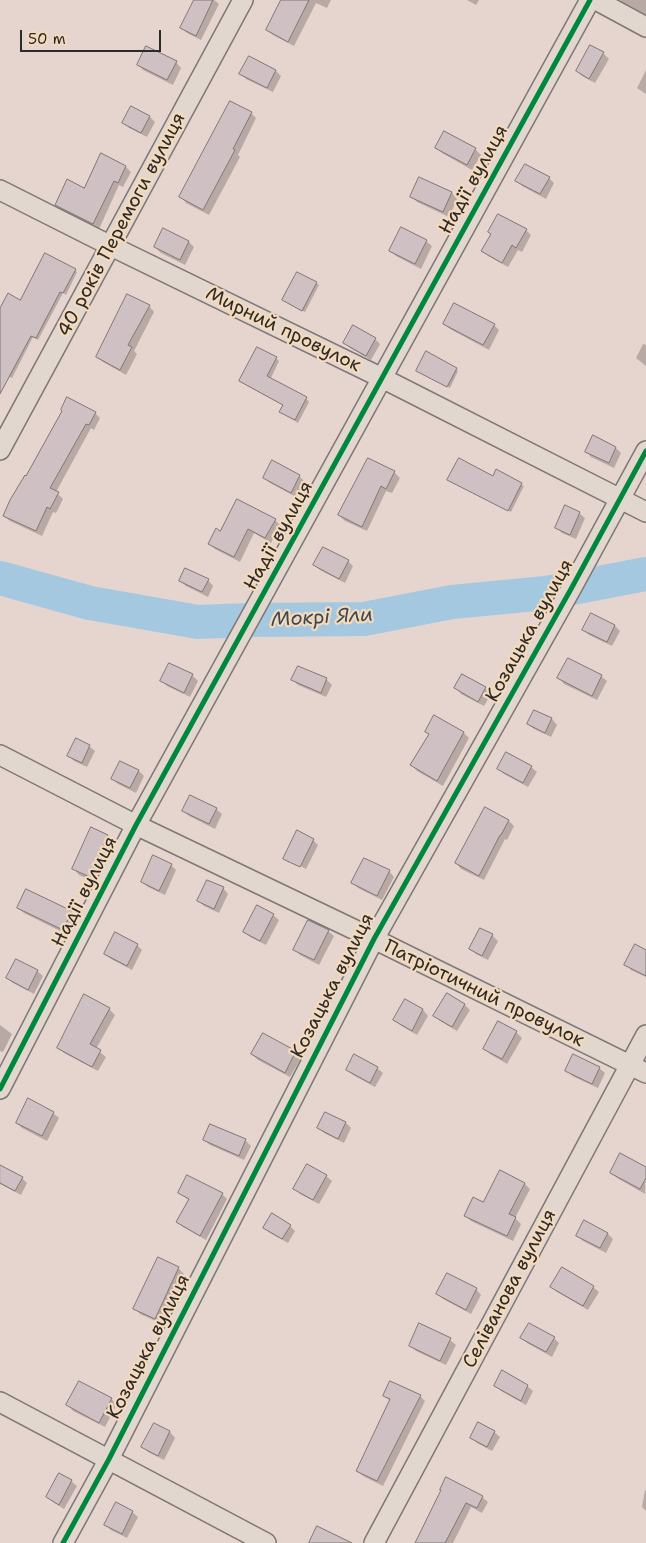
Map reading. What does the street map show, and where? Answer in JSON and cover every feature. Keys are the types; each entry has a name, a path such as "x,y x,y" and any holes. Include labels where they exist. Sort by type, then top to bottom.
{"street":[{"name":"40 років Перемоги вулиця","path":"0,450 243,0"},
{"name":"Надії вулиця","path":"0,1089 136,825 590,0"},
{"path":"596,0 646,27"},
{"name":"Мирний провулок","path":"0,190 382,378 646,512"},
{"name":"Козацька вулиця","path":"63,1543 109,1459 374,939 646,451"},
{"name":"Патріотичний провулок","path":"0,755 136,825 374,939 638,1069"},
{"name":"Селіванова вулиця","path":"374,1543 638,1069 646,1034"},
{"path":"0,1402 266,1543"}],"building":[{"path":"194,0 213,0 196,36 180,28"},
{"path":"281,0 309,0 288,42 266,30"},
{"path":"590,45 604,52 589,79 576,71"},
{"path":"146,46 177,61 167,80 137,65"},
{"path":"249,56 276,70 267,88 239,74"},
{"path":"230,101 252,112 233,149 235,150 203,210 179,197"},
{"path":"131,106 150,116 141,133 122,123"},
{"path":"444,131 476,148 467,165 435,148"},
{"path":"101,153 126,166 118,183 114,181 93,224 55,205 67,179 84,188"},
{"path":"525,164 550,177 540,194 515,181"},
{"path":"419,177 452,192 443,212 410,197"},
{"path":"498,214 527,229 516,248 512,245 502,263 481,251 491,234 488,232"},
{"path":"401,227 427,240 415,264 389,251"},
{"path":"163,228 189,241 180,260 154,247"},
{"path":"45,253 76,269 63,293 60,292 36,338 31,336 0,394 0,308 8,293 20,300"},
{"path":"297,272 317,282 302,311 282,300"},
{"path":"127,294 150,305 128,345 132,347 120,370 96,357"},
{"path":"454,303 495,324 483,345 443,324"},
{"path":"353,325 376,338 366,356 343,343"},
{"path":"257,347 277,357 267,376 307,397 295,420 279,412 283,405 239,381"},
{"path":"426,351 457,368 447,387 416,371"},
{"path":"67,397 96,412 89,425 86,424 50,488 59,492 50,509 47,507 36,531 3,516 10,500 26,476 62,411"},
{"path":"593,435 616,447 609,463 585,452"},
{"path":"368,458 395,471 386,489 381,486 362,527 338,515"},
{"path":"459,458 493,476 496,469 522,483 508,511 447,480"},
{"path":"272,460 300,475 291,493 263,478"},
{"path":"237,499 276,519 265,538 248,529 234,557 208,544 216,528 220,531"},
{"path":"565,505 580,512 570,535 555,528"},
{"path":"323,547 349,560 339,579 313,565"},
{"path":"185,568 209,579 202,592 179,581"},
{"path":"591,613 615,625 607,642 582,630"},
{"path":"568,658 602,675 592,696 557,678"},
{"path":"169,663 193,674 184,693 160,681"},
{"path":"298,666 327,678 321,693 291,680"},
{"path":"462,674 486,687 478,702 454,688"},
{"path":"534,710 552,718 545,733 527,724"},
{"path":"434,715 464,732 437,781 410,765 429,734 425,732"},
{"path":"76,738 90,745 82,763 67,756"},
{"path":"506,752 532,766 523,783 497,769"},
{"path":"120,761 139,770 130,788 111,779"},
{"path":"190,795 217,808 209,824 182,811"},
{"path":"485,807 509,820 479,876 455,863"},
{"path":"91,827 108,835 90,877 72,869"},
{"path":"297,830 314,839 300,867 283,859"},
{"path":"153,855 172,864 159,891 141,882"},
{"path":"364,858 390,870 377,896 351,883"},
{"path":"207,880 224,887 214,909 197,901"},
{"path":"26,889 72,911 63,930 17,908"},
{"path":"257,905 274,914 260,941 243,932"},
{"path":"308,920 329,930 314,960 293,950"},
{"path":"480,928 493,934 482,956 469,949"},
{"path":"115,932 138,944 127,966 104,954"},
{"path":"635,944 646,950 646,976 624,965"},
{"path":"16,959 38,970 28,990 6,978"},
{"path":"447,993 465,1004 452,1027 433,1016"},
{"path":"84,994 110,1008 90,1044 101,1050 92,1067 57,1048"},
{"path":"405,999 423,1009 412,1031 393,1020"},
{"path":"498,1021 517,1031 502,1059 483,1049"},
{"path":"263,1033 296,1051 285,1073 251,1054"},
{"path":"354,1054 378,1067 370,1083 346,1070"},
{"path":"573,1054 600,1067 592,1084 565,1071"},
{"path":"28,1098 54,1112 42,1136 16,1123"},
{"path":"325,1112 346,1122 338,1139 317,1128"},
{"path":"210,1124 246,1139 239,1156 203,1140"},
{"path":"620,1153 646,1167 646,1178 640,1189 610,1173"},
{"path":"307,1164 327,1175 313,1200 293,1189"},
{"path":"0,1165 23,1177 15,1191 0,1183"},
{"path":"500,1170 525,1183 509,1214 516,1217 507,1236 464,1216 473,1197 483,1202"},
{"path":"187,1175 223,1193 200,1236 176,1222 189,1199 178,1193"},
{"path":"272,1213 291,1225 282,1239 263,1228"},
{"path":"584,1220 608,1233 600,1248 576,1236"},
{"path":"158,1257 179,1267 155,1319 133,1309"},
{"path":"562,1267 594,1286 583,1306 550,1287"},
{"path":"447,1273 477,1288 466,1310 436,1294"},
{"path":"419,1323 451,1338 440,1361 409,1346"},
{"path":"529,1323 555,1337 546,1352 520,1338"},
{"path":"502,1370 528,1385 521,1401 494,1386"},
{"path":"79,1381 112,1398 99,1423 66,1405"},
{"path":"390,1381 421,1395 377,1481 356,1471 390,1399 383,1396"},
{"path":"478,1422 495,1431 487,1447 470,1438"},
{"path":"154,1423 170,1431 158,1456 141,1447"},
{"path":"59,1473 72,1480 59,1505 46,1497"},
{"path":"446,1477 483,1496 477,1508 466,1503 445,1543 415,1543 441,1490"},
{"path":"116,1502 133,1511 122,1534 104,1525"},
{"path":"317,1526 352,1543 309,1543"}],"waterway":[{"name":"Мокрі Яли","path":"0,578 90,603 198,622 364,619 452,602 546,593 646,574"}],"cycle path":[{"path":"0,1089 136,825 590,0"},
{"path":"63,1543 109,1459 374,939 571,589 646,451"}]}
